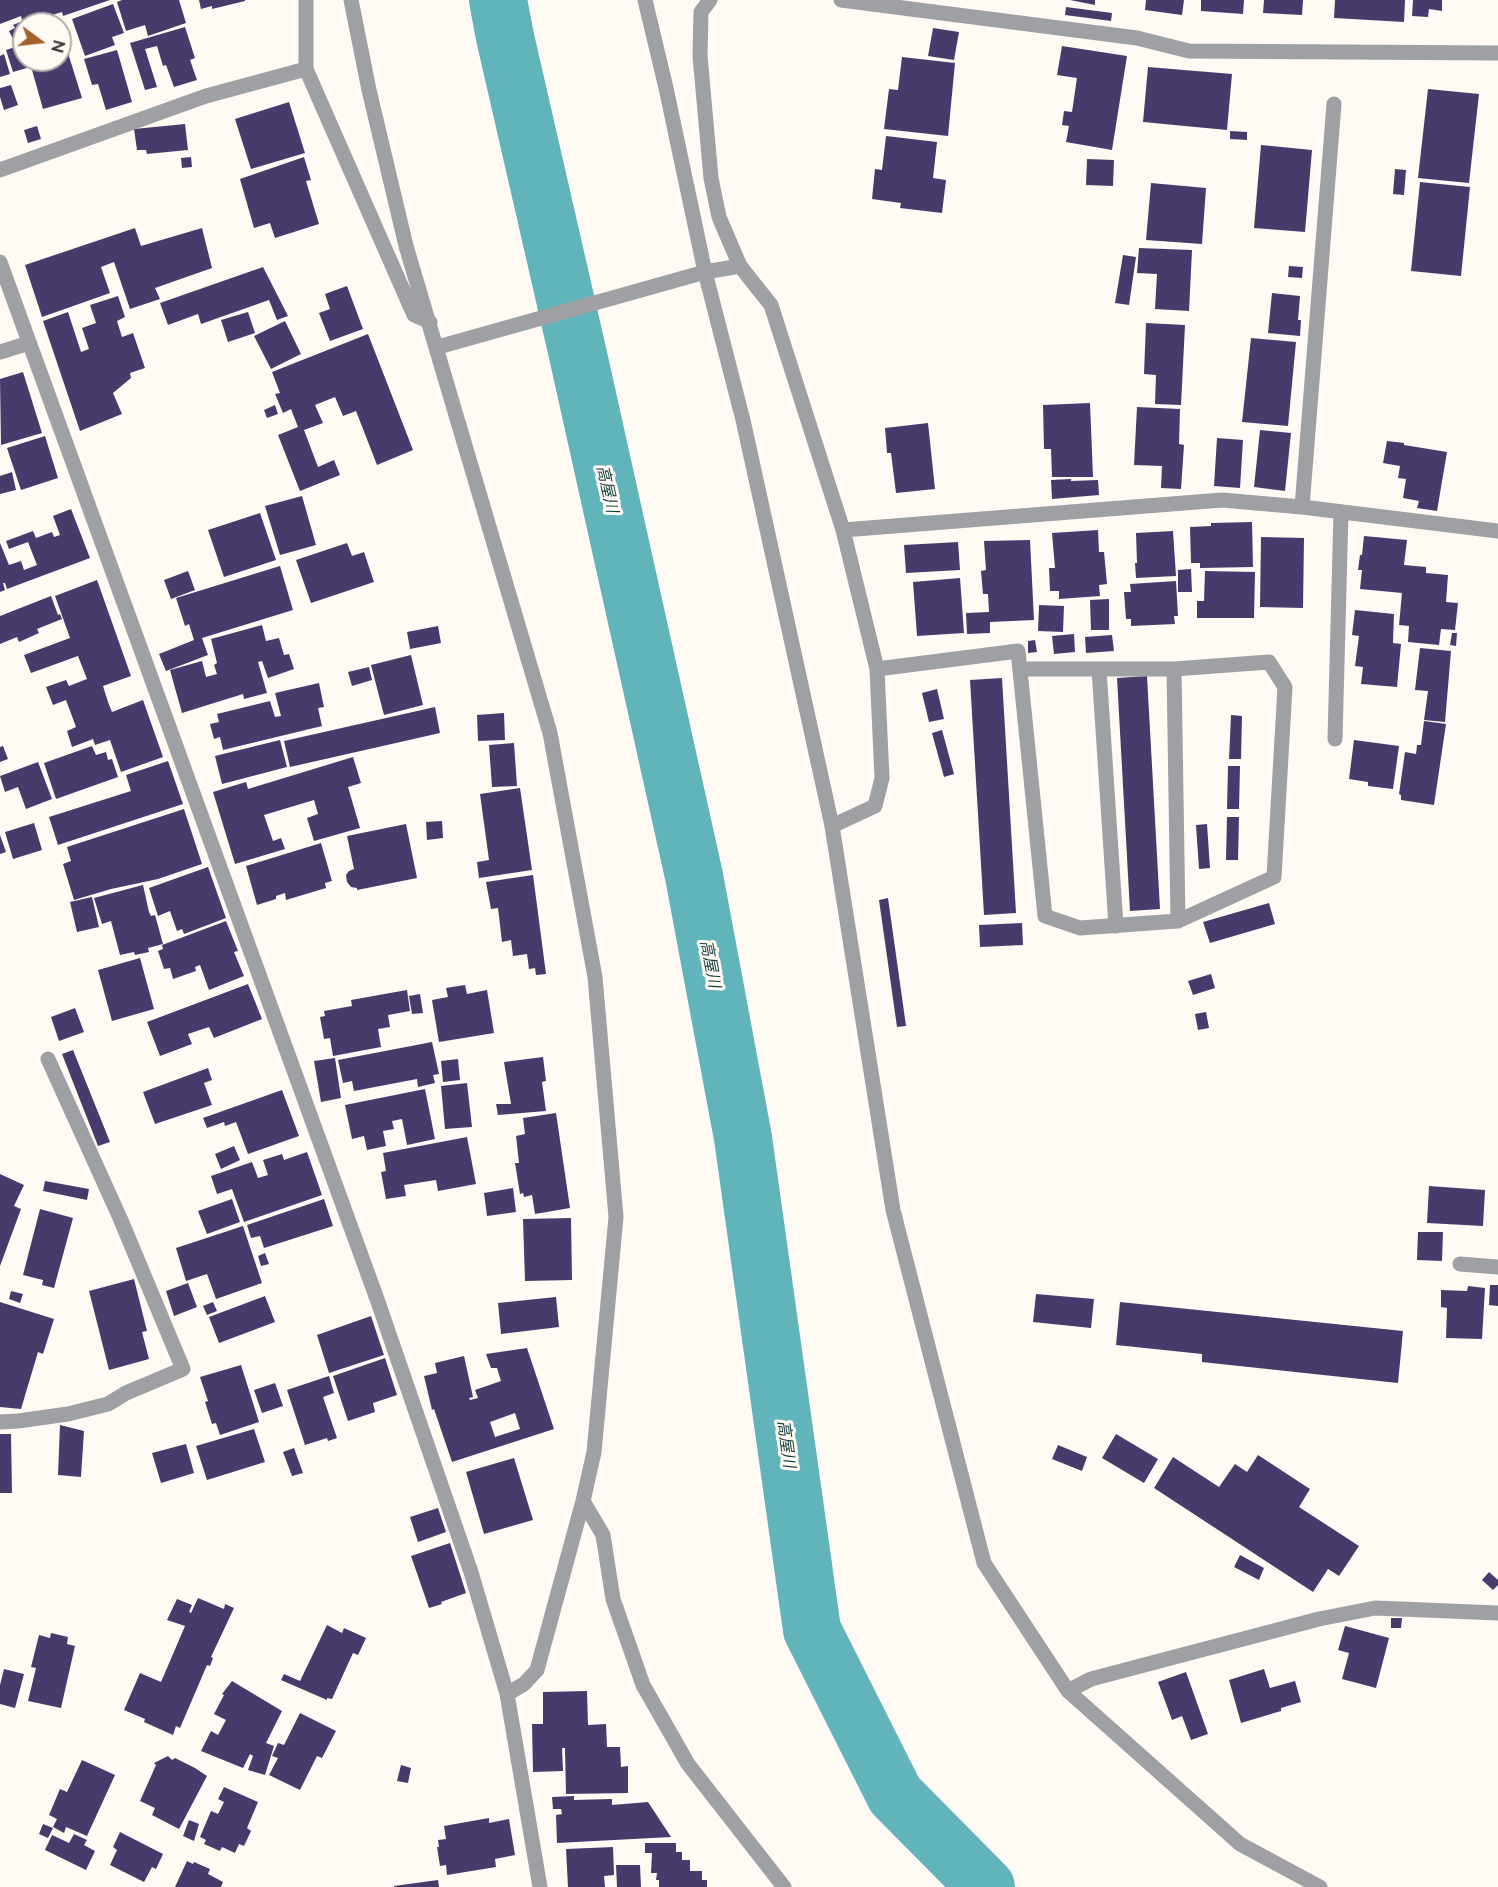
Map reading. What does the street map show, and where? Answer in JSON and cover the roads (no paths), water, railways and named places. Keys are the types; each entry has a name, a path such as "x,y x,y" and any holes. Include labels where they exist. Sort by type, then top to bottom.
{"street":[{"path":"306,0 306,69 414,315 430,322"},
{"path":"351,0 369,90 406,246 438,347 550,733 595,977 616,1217 594,1452 584,1501 537,1670 524,1684 507,1694"},
{"path":"645,0 705,272 743,420 832,826 893,1210 984,1563 1068,1691 1240,1844 1320,1887"},
{"path":"710,0 701,12 700,56 711,178 719,217 740,266 771,306 843,530 878,669 882,778 875,806 832,826"},
{"path":"841,0 944,6 1137,38 1189,51 1498,53"},
{"path":"0,170 206,96 306,69"},
{"path":"1302,507 1334,104"},
{"path":"0,262 377,1299 471,1572 507,1694 540,1887"},
{"path":"438,347 705,272 740,266"},
{"path":"0,352 29,343"},
{"path":"843,530 1222,500 1302,507 1498,531"},
{"path":"1335,739 1341,512"},
{"path":"878,669 1018,651 1045,916 1080,928 1178,921 1274,877 1285,687 1269,662 1174,669 1020,669"},
{"path":"1099,669 1116,926"},
{"path":"1174,669 1178,921"},
{"path":"0,1422 68,1414 108,1404 126,1393 183,1369 120,1218 48,1059"},
{"path":"1460,1264 1498,1267"},
{"path":"584,1501 603,1535 613,1599 643,1685 688,1764 784,1887"},
{"path":"1068,1691 1091,1679 1319,1619 1375,1608 1498,1613"}],"waterway":[{"name":"高屋川","path":"498,0 694,876 743,1138 812,1630 895,1795 986,1887"}]}
